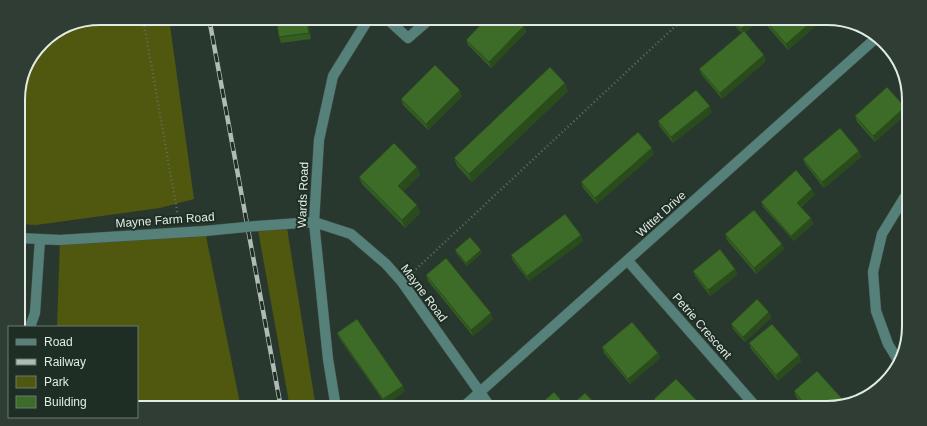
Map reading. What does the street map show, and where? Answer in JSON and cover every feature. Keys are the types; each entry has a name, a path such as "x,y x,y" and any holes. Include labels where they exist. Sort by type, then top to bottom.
{"street":[{"name":"Wards Road","path":"335,401 328,359 314,222 319,140 334,76 366,25"},
{"path":"394,25 408,38 422,25"},
{"name":"Wittet Drive","path":"470,401 873,41"},
{"path":"895,356 888,344 876,311 873,272 882,234 902,201"},
{"name":"Mayne Farm Road","path":"25,238 60,240 181,233 314,222"},
{"name":"Mayne Road","path":"314,222 351,234 386,264 402,282 486,401"},
{"path":"30,326 34,313 40,239"},
{"name":"Petrie Crescent","path":"628,261 751,401"}],"path":[{"path":"144,25 181,233"},
{"path":"402,282 677,25"}],"green space":[{"path":"170,25 194,199 160,208 36,225 25,224 25,95 29,76 41,54 47,47 63,35 86,26"},
{"path":"287,228 315,401 289,401 258,230"},
{"path":"205,231 240,401 138,401 138,326 57,326 60,240"}],"building":[{"path":"277,25 307,25 309,33 279,37"},
{"path":"480,25 524,26 489,62 466,40"},
{"path":"737,25 745,25 741,29"},
{"path":"769,25 808,25 786,44"},
{"path":"744,31 764,55 720,93 699,69"},
{"path":"435,65 460,90 426,124 401,99"},
{"path":"550,67 565,83 469,174 454,158"},
{"path":"887,87 902,104 902,110 873,136 855,116"},
{"path":"696,90 710,106 671,137 658,121"},
{"path":"840,128 859,151 822,182 803,159"},
{"path":"638,132 652,148 595,198 581,182"},
{"path":"394,143 417,167 398,186 417,205 402,220 359,177"},
{"path":"796,170 812,189 797,203 811,218 791,236 761,202"},
{"path":"754,210 782,244 754,268 725,234"},
{"path":"565,214 581,235 527,276 511,255"},
{"path":"470,237 481,250 466,263 455,250"},
{"path":"720,249 735,269 708,290 693,271"},
{"path":"446,258 491,313 471,330 426,275"},
{"path":"757,299 769,312 743,337 731,324"},
{"path":"357,319 403,386 383,399 337,333"},
{"path":"632,322 658,353 628,379 602,347"},
{"path":"772,324 799,355 776,375 749,343"},
{"path":"817,371 843,399 802,401 794,391"},
{"path":"676,379 697,401 656,401 654,399"},
{"path":"554,392 562,401 544,401"},
{"path":"585,393 592,401 576,401"}],"railway":[{"path":"210,25 280,401"}]}
